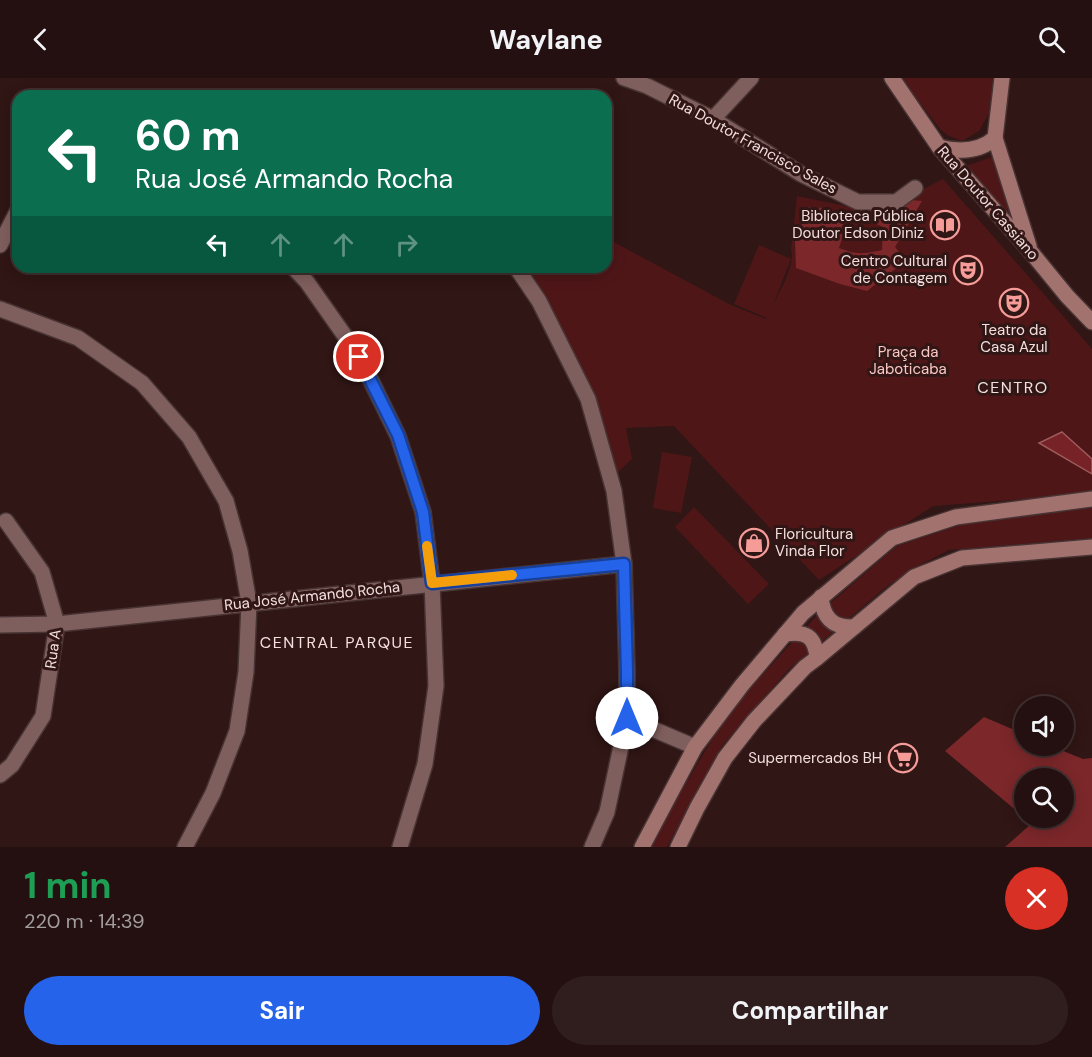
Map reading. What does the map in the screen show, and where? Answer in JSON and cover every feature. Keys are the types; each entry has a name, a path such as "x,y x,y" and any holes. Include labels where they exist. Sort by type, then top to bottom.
{"street":[{"name":"Rua Doutor Francisco Sales","path":"624,78 647,86 713,119 801,174 858,202 896,202 915,188"},
{"path":"713,119 751,78"},
{"name":"Rua Doutor Cassiano","path":"892,78 939,147 1092,322"},
{"path":"1002,78 995,138 1031,252"},
{"path":"939,147 961,151 985,145 995,138"},
{"path":"0,244 12,221"},
{"path":"298,273 307,282 359,357 398,435 423,512 432,583 436,686 425,764 400,847"},
{"path":"520,273 539,301 588,399 614,490 624,564 627,718 607,812 592,847"},
{"path":"0,309 78,338 142,384 189,437 226,501 240,551 249,603 246,672 237,731 213,793 185,847"},
{"path":"642,847 695,747 742,685 803,613 892,538 956,517 1092,499"},
{"name":"Rua A","path":"0,775 12,765 42,716 57,624 42,572 6,521"},
{"path":"678,847 725,758 754,721 805,667 914,577 962,558 1092,547"},
{"name":"Rua José Armando Rocha","path":"0,625 57,624 624,564"},
{"path":"821,597 822,608 827,618 842,627 854,627"},
{"path":"785,634 796,632 810,637 816,649 817,658"},
{"path":"627,718 695,747"}],"green space":[{"path":"901,78 993,78 989,113 979,131 962,141 949,136 940,129"},
{"path":"993,157 1016,226 966,166"},
{"name":"Praça da Jaboticaba","path":"943,179 1092,349 1092,493 933,506 819,580 674,426 626,428 632,459 615,475 594,404 546,299 526,273 612,273 612,241 731,305 766,319 734,304 759,245 791,259 772,308 791,263 797,196 851,207 896,203"},
{"path":"662,452 692,457 681,513 653,508"},
{"path":"694,507 769,584 748,604 675,527"},
{"path":"1092,508 1092,538 949,550 918,566 886,587 788,670 722,746 667,847 651,847 654,838 732,708 821,611 897,546 967,523"}],"shaded area":[{"path":"910,200 922,201 895,247 907,262 867,291 796,268 795,241 809,207 825,208 849,215 839,248 865,253 882,250 883,227 865,219 887,206"},
{"path":"1062,432 1092,459 1092,474 1039,443"},
{"path":"984,717 1014,730 1014,756 1074,755 1083,759 1092,758 1092,847 1005,847 1026,828 1074,828 1074,768 1014,768 1014,809 945,751"}],"slow traffic":[{"path":"427,546 432,583 512,575"}],"place":[{"name":"Biblioteca Pública Doutor Edson Diniz","path":"945,225"},
{"name":"Centro Cultural de Contagem","path":"968,270"},
{"name":"Teatro da Casa Azul","path":"1014,303"},
{"name":"Floricultura Vinda Flor","path":"754,543"},
{"name":"Supermercados BH","path":"903,758"}],"district":[{"name":"CENTRO","path":"1013,387"},
{"name":"CENTRAL PARQUE","path":"337,642"}],"route":[{"path":"359,357 398,435 423,512 432,583 624,564 627,718"}]}
